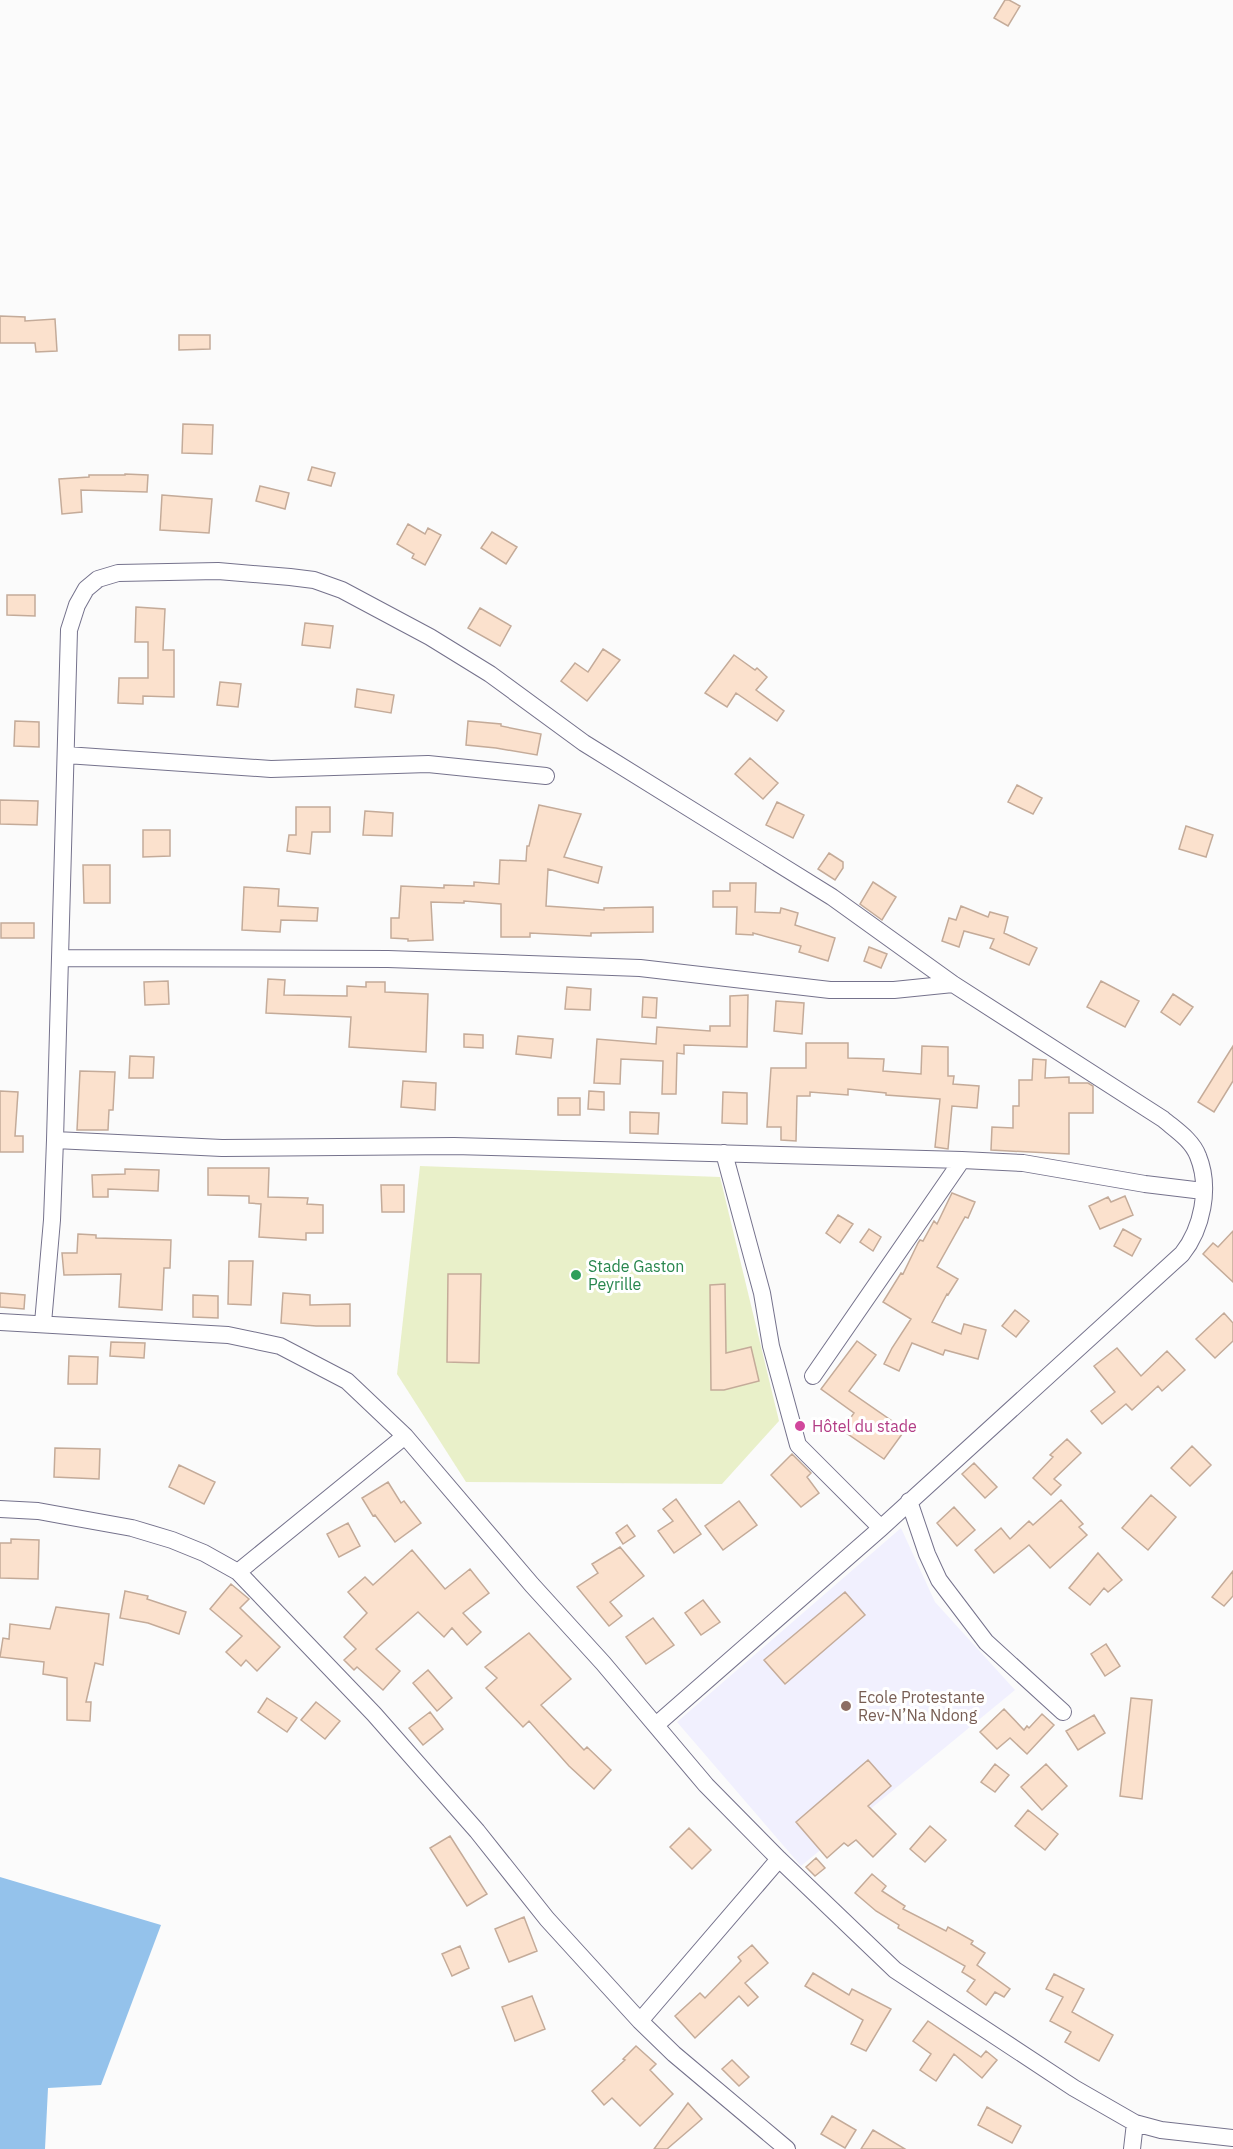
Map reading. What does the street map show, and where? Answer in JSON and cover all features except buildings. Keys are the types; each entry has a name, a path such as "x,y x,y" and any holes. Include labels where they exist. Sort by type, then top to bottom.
{"street":[{"path":"43,1323 52,1220 69,630 77,605 86,589 98,579 118,573 218,571 290,576 314,580 342,590 430,637 490,674 584,743 832,897 953,984 1124,1093 1186,1138 1198,1155 1203,1174 1198,1227 1192,1242 1182,1254 880,1527 656,1725"},
{"path":"66,755 271,770 428,765 546,776"},
{"path":"60,958 388,959 639,968 830,990 894,990 953,984"},
{"path":"55,1140 222,1148 454,1146 962,1160 1023,1164 1203,1191"},
{"path":"724,1153 762,1293 771,1346 798,1445 880,1527"},
{"path":"813,1376 962,1160"},
{"path":"0,1322 228,1335 280,1346 347,1382 405,1436 706,1785 779,1859 895,1970 1074,2088 1135,2123 1161,2130 1233,2138"},
{"path":"238,1572 405,1436"},
{"path":"909,1501 927,1554 939,1580 986,1642 1063,1712"},
{"path":"0,1509 38,1511 132,1528 204,1553 238,1572 374,1714 477,1831 547,1919 640,2021 674,2054 787,2149"},
{"path":"640,2021 779,1859"},
{"path":"1132,2149 1135,2123"}],"shaded area":[{"name":"Ecole Protestante Rev-N’Na Ndong","path":"901,1528 935,1602 1015,1690 801,1866 677,1722"}],"green space":[{"name":"Stade Gaston Peyrille","path":"420,1166 720,1177 779,1421 722,1484 466,1482 397,1374"}],"water":[{"path":"0,1877 161,1925 101,2085 48,2088 45,2149 0,2149"}],"place":[{"name":"Stade Gaston Peyrille","path":"576,1275"},
{"name":"Hôtel du stade","path":"800,1426"},
{"name":"Ecole Protestante Rev-N’Na Ndong","path":"846,1706"}]}
